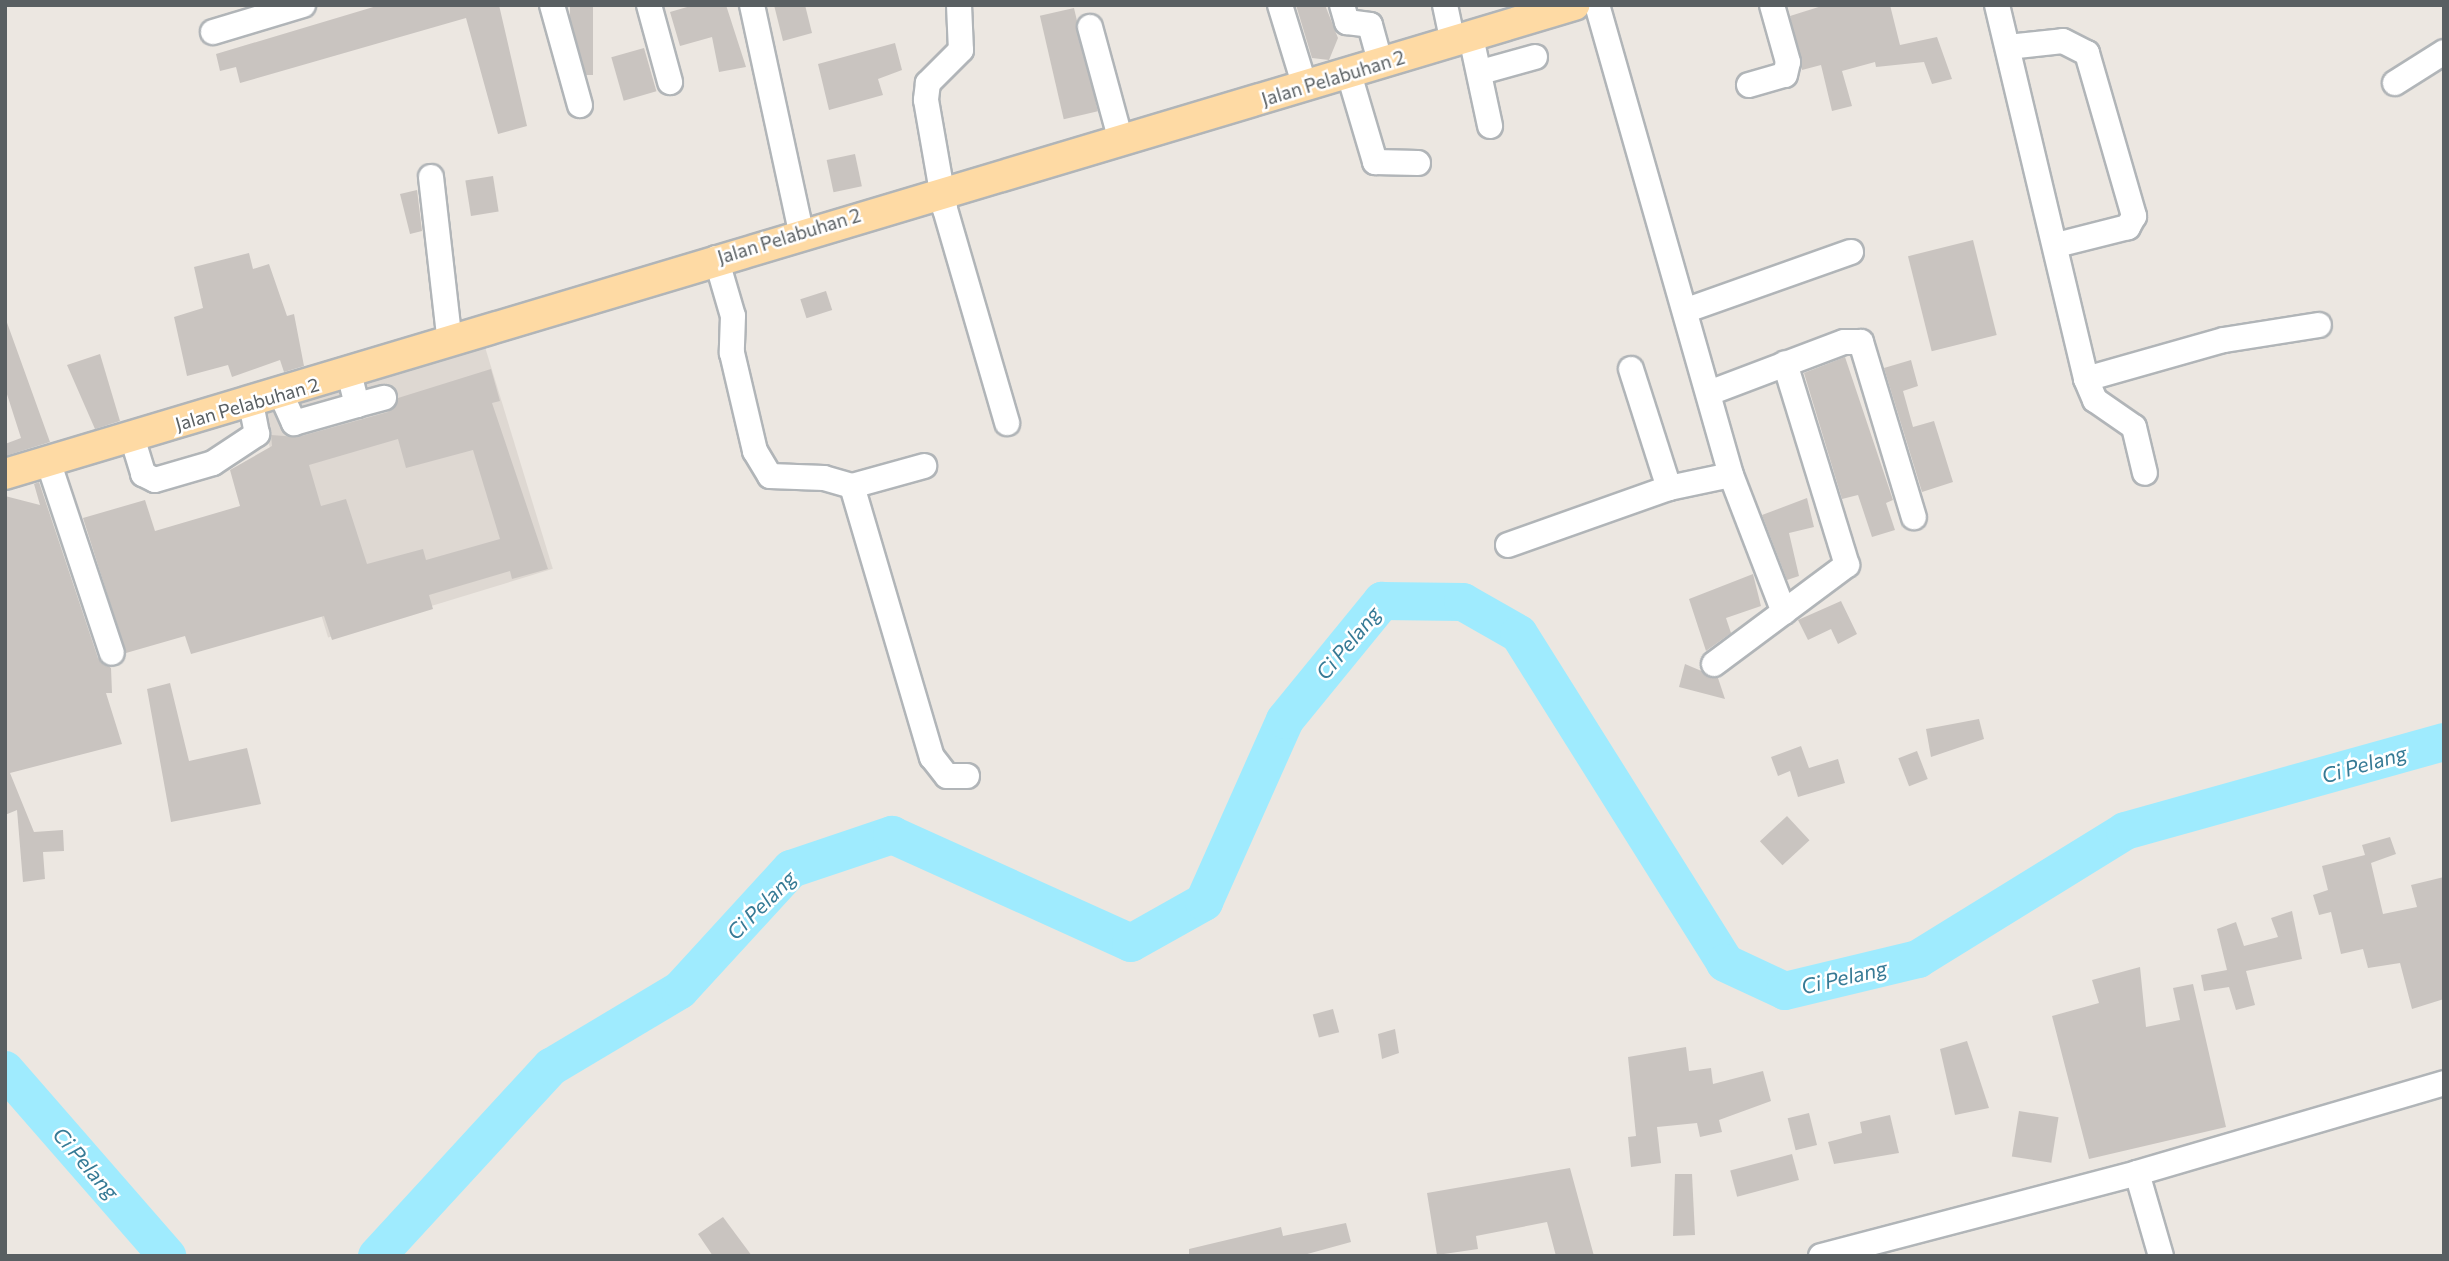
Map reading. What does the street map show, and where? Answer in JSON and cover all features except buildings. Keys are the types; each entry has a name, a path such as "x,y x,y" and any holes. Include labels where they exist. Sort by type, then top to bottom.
{"main road":[{"name":"Jalan Pelabuhan 2","path":"5,474 349,374 800,232 1381,65 1574,5"}],"street":[{"path":"213,32 303,5"},
{"path":"552,5 580,105"},
{"path":"649,5 670,82"},
{"path":"752,5 800,232"},
{"path":"959,5 961,50 926,91 942,191 1007,423"},
{"path":"1280,5 1305,87"},
{"path":"1342,5 1347,22 1370,25 1381,65"},
{"path":"1445,5 1481,72"},
{"path":"1597,5 1687,310 1731,475 1784,612"},
{"path":"1749,85 1785,75 1788,62 1772,5"},
{"path":"1997,5 2057,245 2086,379 2095,400 2134,427 2145,473"},
{"path":"1090,27 1121,141"},
{"path":"2008,47 2063,41 2087,53 2134,216 2128,227 2057,245"},
{"path":"2395,83 2444,52"},
{"path":"1490,125 1477,79 1481,72 1535,57"},
{"path":"1349,74 1375,162 1418,163"},
{"path":"431,177 450,343"},
{"path":"1687,310 1851,252"},
{"path":"716,258 733,316 732,352 760,462 771,476 784,481 824,478 852,486 924,466"},
{"path":"2086,379 2224,340 2319,325"},
{"path":"1709,393 1785,363 1861,342 1914,517"},
{"path":"1714,664 1784,612 1837,578 1848,558 1785,363"},
{"path":"1631,369 1670,488"},
{"path":"349,374 357,405"},
{"path":"281,394 294,423 384,398"},
{"path":"132,437 143,474 155,480 214,463 257,434 251,403"},
{"path":"48,461 111,653"},
{"path":"1508,545 1670,488 1731,475"},
{"path":"852,486 932,757 947,776 967,776"},
{"path":"1821,1256 2137,1173 2444,1083"},
{"path":"2137,1173 2161,1256"}],"shaded area":[{"path":"485,347 553,569 328,638 260,416"}],"waterway":[{"name":"Ci Pelang","path":"377,1256 551,1067 680,990 791,869 892,835 1131,943 1204,902 1285,720 1382,601 1463,602 1519,634 1725,963 1785,991 1918,959 2125,831 2444,742"},
{"name":"Ci Pelang","path":"5,1070 167,1256"}]}
